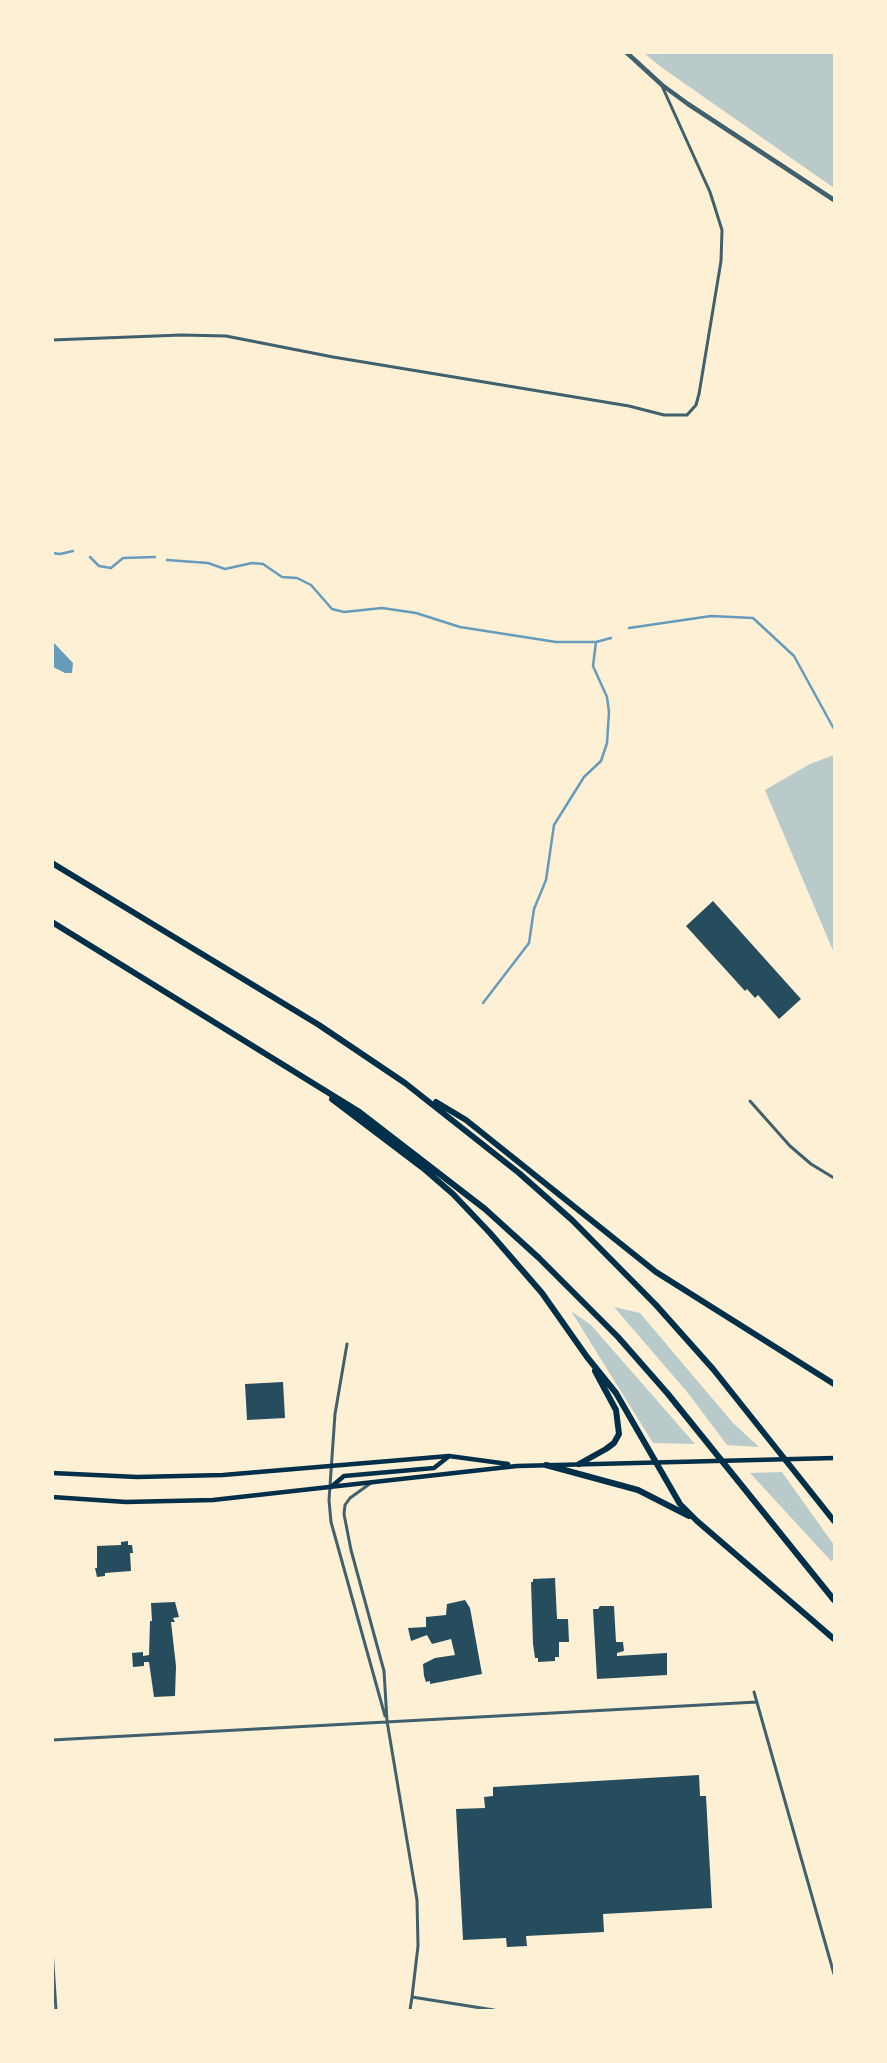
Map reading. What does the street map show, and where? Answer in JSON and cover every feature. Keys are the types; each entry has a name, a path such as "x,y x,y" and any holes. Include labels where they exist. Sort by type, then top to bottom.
{"highway":[{"path":"52,863 318,1025 406,1084 466,1120 656,1272 834,1384"},
{"path":"52,922 256,1046 358,1111 428,1163 485,1209 571,1289 618,1337 668,1394 834,1600"},
{"path":"313,1084 424,1168 453,1194 542,1293 587,1357 616,1393 673,1494 697,1521 834,1639"},
{"path":"406,1084 519,1172 615,1262 713,1370 834,1521"},
{"path":"579,1464 614,1443 619,1434 616,1410 587,1357"},
{"path":"546,1465 638,1490 697,1521"}],"main road":[{"path":"331,1487 344,1476 434,1468 449,1456"},
{"path":"52,1473 180,1477 449,1456 517,1466"},
{"path":"52,1497 169,1502 213,1500 517,1466 834,1458"}],"street":[{"path":"626,52 662,86 834,200"},
{"path":"52,340 181,335 226,336 333,357 629,406 664,415 687,415 693,411 699,394 721,261 722,230 710,192 662,86"},
{"path":"750,1101 790,1146 811,1164 834,1178"},
{"path":"347,1344 335,1414 331,1522 387,1721"},
{"path":"374,1481 350,1498 345,1505 344,1514 351,1550 384,1671 387,1721 417,1900 418,1946 410,2010"},
{"path":"754,1692 834,1974"},
{"path":"52,1740 757,1702"},
{"path":"52,1949 56,2010"},
{"path":"412,1996 494,2010"}],"shaded area":[{"path":"644,53 834,53 834,188 661,67"},
{"path":"834,755 834,953 765,790 810,764"},
{"path":"614,1307 640,1313 733,1423 759,1447 727,1445 688,1393"},
{"path":"571,1311 591,1325 695,1444 653,1443"},
{"path":"782,1472 834,1545 834,1560 831,1561 750,1473"}],"water":[{"path":"53,642 73,663 72,673 65,673 53,667"}],"building":[{"path":"713,901 801,999 779,1019 758,995 755,998 747,989 745,991 686,926"},
{"path":"283,1382 285,1418 247,1420 245,1384"},
{"path":"128,1541 128,1545 132,1545 133,1553 130,1553 131,1571 105,1573 105,1576 97,1577 95,1568 97,1568 97,1546 121,1545 121,1542"},
{"path":"555,1578 557,1619 568,1619 569,1642 559,1642 559,1657 555,1657 555,1661 538,1662 538,1658 535,1658 533,1644 531,1582 533,1582 533,1579"},
{"path":"465,1600 470,1608 482,1674 430,1684 430,1681 426,1682 423,1664 435,1658 455,1655 451,1639 432,1644 427,1635 411,1641 408,1628 426,1627 426,1617 446,1615 447,1604"},
{"path":"175,1602 179,1617 173,1618 175,1622 171,1622 176,1666 175,1696 154,1697 149,1662 144,1662 144,1666 133,1667 132,1653 143,1652 143,1656 149,1655 150,1621 152,1621 151,1603"},
{"path":"600,1606 614,1606 616,1642 623,1642 624,1651 617,1653 617,1656 667,1653 667,1675 597,1679 593,1609 598,1609"},
{"path":"699,1775 700,1796 706,1796 712,1908 603,1914 604,1932 526,1936 527,1946 507,1947 506,1938 463,1940 456,1809 485,1808 484,1797 493,1796 493,1787"}],"waterway":[{"path":"52,553 60,554 73,551"},
{"path":"90,557 99,566 111,568 123,558 155,557"},
{"path":"167,560 208,563 225,569 252,563 263,564 282,577 297,578 311,585 332,609 344,612 382,608 416,613 460,627 556,642 596,642 611,638"},
{"path":"629,628 711,616 753,618 794,656 834,729"},
{"path":"483,1003 529,943 534,909 546,880 554,825 584,777 601,761 607,743 609,712 607,697 593,666 596,642"}]}
